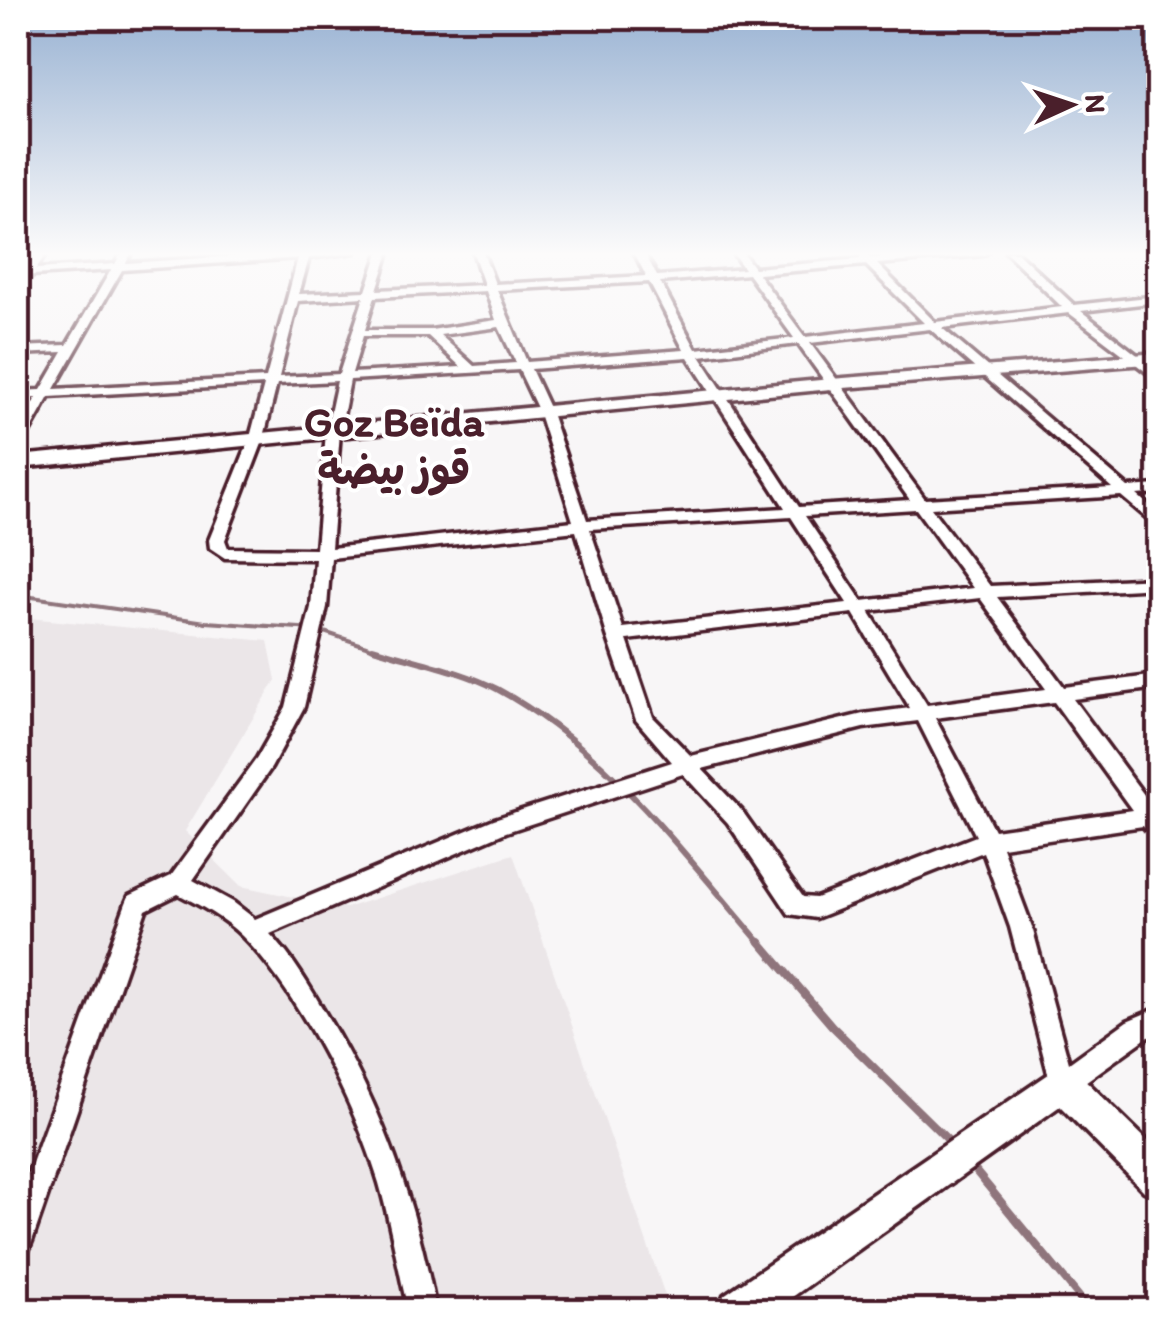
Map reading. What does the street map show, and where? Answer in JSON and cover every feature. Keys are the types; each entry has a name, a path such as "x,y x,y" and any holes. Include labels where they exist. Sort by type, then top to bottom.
{"main road":[{"path":"18,462 544,410 1158,358"},
{"path":"747,1307 1062,1084 1158,1177"}],"street":[{"path":"18,440 90,314"},
{"path":"289,314 256,441 226,514 218,548 238,554 323,554 583,525 1158,489"},
{"path":"18,1241 137,903 179,883 264,763 295,707 319,606 333,432 363,314"},
{"path":"500,314 544,410 645,720 735,817 798,907 808,910 989,840 1155,820"},
{"path":"673,314 717,395 861,607 924,713 989,840 1034,974 1062,1084 1136,1030 1158,1020"},
{"path":"779,314 924,503 1060,695 1155,820"},
{"path":"921,314 1158,520"},
{"path":"18,395 695,354 1022,314"},
{"path":"1078,314 1158,377"},
{"path":"357,334 431,333 503,322"},
{"path":"431,333 471,370"},
{"path":"18,350 70,348"},
{"path":"616,635 987,592 1158,583"},
{"path":"252,931 501,825 687,765 816,731 1158,681"},
{"path":"179,883 222,906 252,931 317,1022 386,1163 422,1310"}],"shaded area":[{"path":"18,617 268,641 276,680 185,831 241,886 346,908 513,854 670,1310 18,1310"}],"waterway":[{"path":"18,595 206,622 315,629 381,651"},
{"path":"373,648 483,682 537,713 574,741 641,805 762,945"},
{"path":"760,942 832,1026 952,1144"},
{"path":"969,1163 1090,1310"}],"district":[{"name":"Goz Beïda قوز بيضة","path":"394,445"}]}
